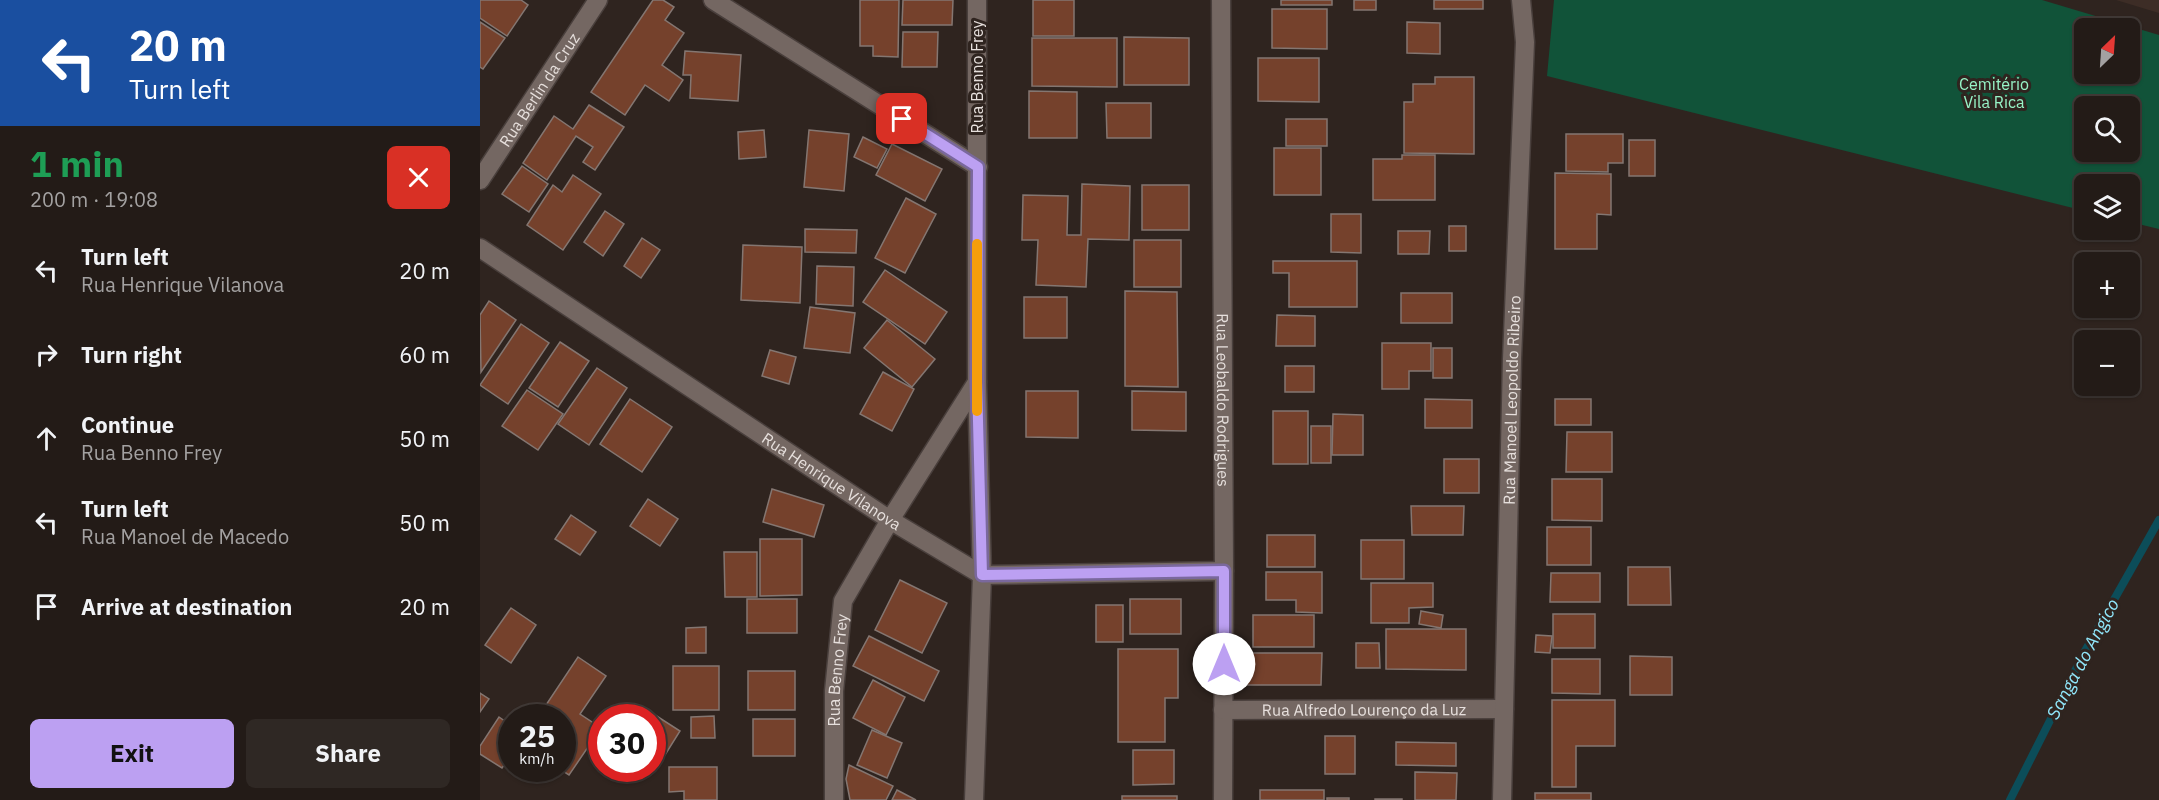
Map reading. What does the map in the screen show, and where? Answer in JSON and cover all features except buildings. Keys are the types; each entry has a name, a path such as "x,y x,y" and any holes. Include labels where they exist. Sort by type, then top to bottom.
{"street":[{"name":"Rua Berlin da Cruz","path":"480,180 598,0"},
{"path":"713,0 978,167"},
{"name":"Rua Benno Frey","path":"834,800 834,691 843,601 890,520 977,382 977,0"},
{"name":"Rua Leobaldo Rodrigues","path":"1221,0 1223,800"},
{"name":"Rua Manoel Leopoldo Ribeiro","path":"1502,800 1512,359 1524,42 1521,0"},
{"name":"Rua Henrique Vilanova","path":"480,248 890,520 982,575"},
{"path":"974,800 982,575 977,382"},
{"path":"982,575 1224,571"},
{"name":"Rua Alfredo Lourenço da Luz","path":"1223,710 1504,709"}],"shaded area":[{"path":"2116,0 2159,0 2159,13"}],"green space":[{"name":"Cemitério Vila Rica","path":"1554,0 2042,0 2102,18 2074,18 2074,84 2140,84 2140,29 2159,35 2159,229 2140,224 2140,174 2074,174 2074,208 1547,76"}],"waterway":[{"name":"Sanga do Angico","path":"2010,800 2085,651 2159,520"}],"slow traffic":[{"path":"977,244 977,411"}],"route":[{"path":"902,119 978,167 977,382 982,575 1224,571 1224,664"}]}
